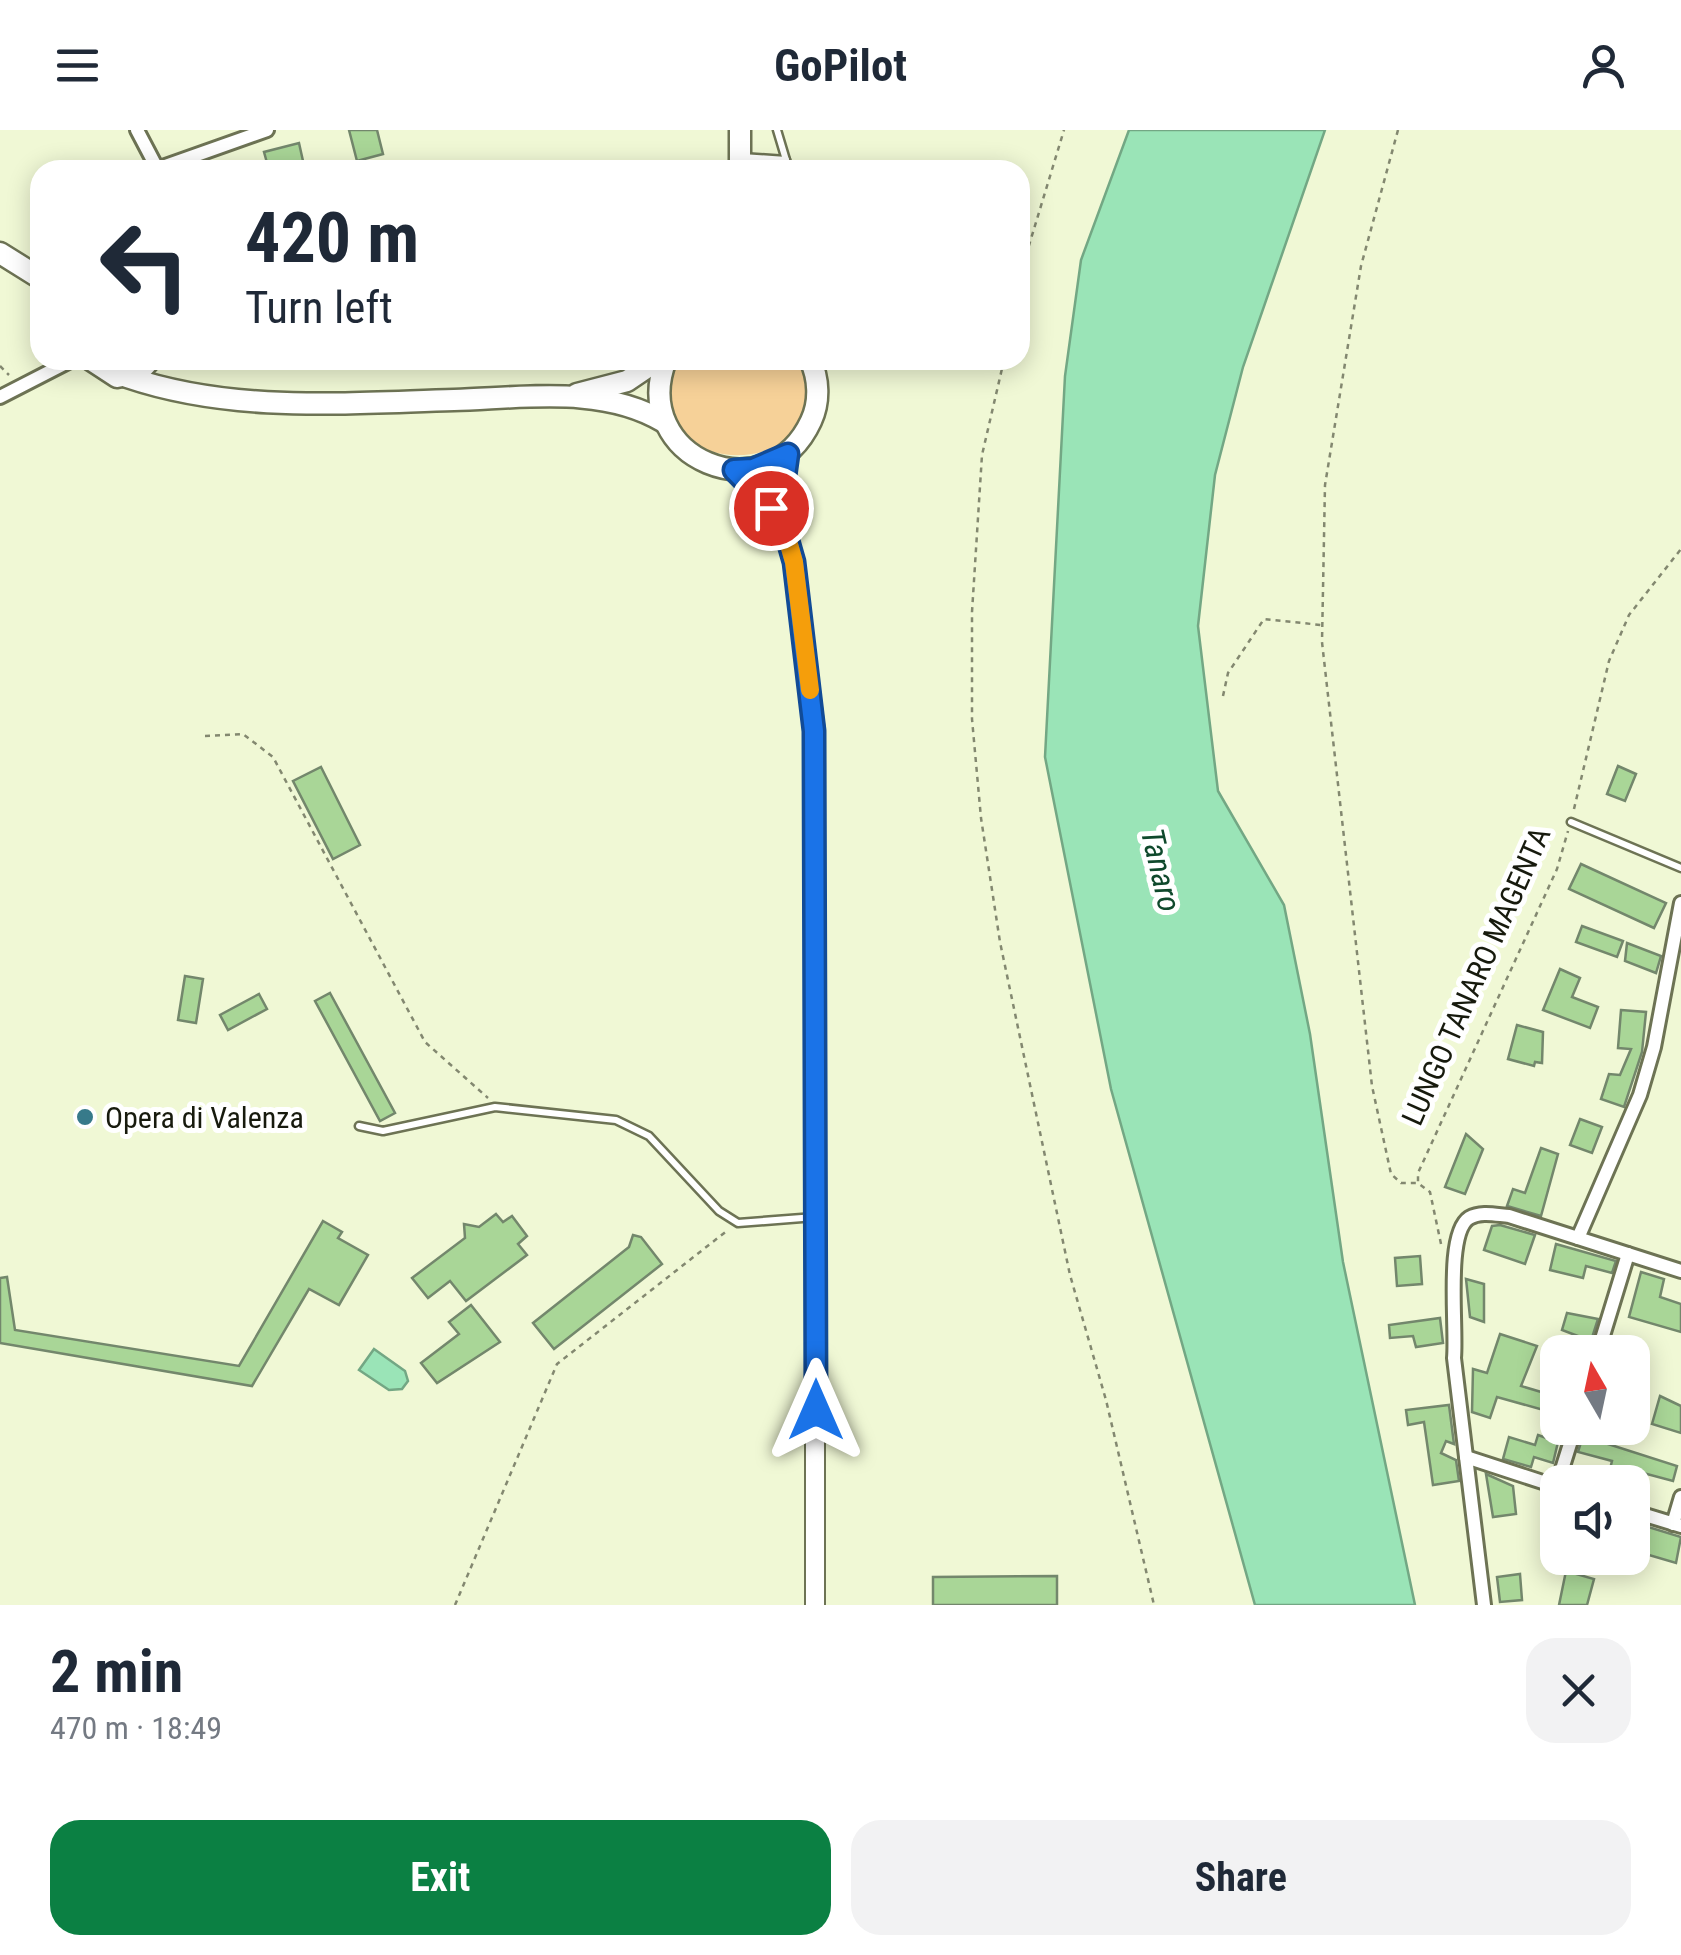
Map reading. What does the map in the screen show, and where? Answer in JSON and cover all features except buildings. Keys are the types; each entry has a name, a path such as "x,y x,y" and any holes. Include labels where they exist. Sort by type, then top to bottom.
{"main road":[{"path":"740,130 740,160"},
{"path":"0,254 30,272"},
{"path":"103,370 182,394 211,397 318,404 566,396 628,405 664,422 692,456 734,470 753,469 788,454 804,436 814,414 818,391 815,370"},
{"path":"127,377 137,370"},
{"path":"162,370 211,397"},
{"path":"566,396 627,381 643,370"},
{"path":"664,370 659,398 664,422"},
{"path":"788,454 782,497 784,527 794,562 814,731 815,1605"},
{"path":"734,470 784,527"}],"street":[{"path":"137,130 153,160"},
{"path":"185,160 267,130"},
{"path":"0,397 53,370"},
{"path":"1578,1238 1640,1095 1654,1046 1681,903"},
{"path":"1484,1605 1454,1358 1458,1321 1453,1255 1458,1231 1470,1218 1486,1214 1509,1216 1681,1272"},
{"path":"1603,1335 1628,1254"},
{"path":"1466,1458 1540,1480"},
{"path":"1650,1516 1677,1525 1681,1496"}],"lane":[{"path":"776,130 786,160"},
{"path":"1571,822 1681,868"},
{"path":"494,1102 514,1108"},
{"path":"359,1126 383,1130 488,1108 598,1116 633,1125 671,1156 719,1211 738,1222 816,1217"}],"path":[{"path":"1030,241 1064,130"},
{"path":"1398,130 1361,266 1325,485 1322,625 1336,798 1372,1086 1391,1174 1401,1183 1418,1183 1430,1192 1442,1247 1453,1255"},
{"path":"1002,370 982,455 972,612 971,687 981,818 1000,942 1070,1275 1106,1400 1154,1605"},
{"name":"LUNGO TANARO MAGENTA","path":"1418,1183 1421,1164 1557,870 1609,662 1628,615 1681,549"},
{"path":"1222,696 1228,673 1264,619 1322,625"},
{"path":"205,736 243,734 273,757 420,1033 444,1061 494,1102"},
{"path":"455,1605 557,1364 720,1236"}],"shaded area":[{"path":"676,370 802,370 809,400 798,429 773,448 741,455 709,451 683,433 671,403"}],"water":[{"name":"Tanaro","path":"1129,130 1325,130 1243,367 1215,475 1198,626 1218,791 1284,905 1310,1034 1343,1262 1415,1605 1255,1605 1111,1089 1045,757 1065,376 1081,260"},
{"path":"374,1349 405,1371 408,1381 402,1389 389,1390 359,1370"}],"slow traffic":[{"path":"784,478 784,527 794,562 810,690"}],"place":[{"name":"Opera di Valenza","path":"85,1117"}],"route":[{"path":"771,508 734,470 771,464 788,454 782,497 784,527 794,562 814,731 816,1410"}]}
